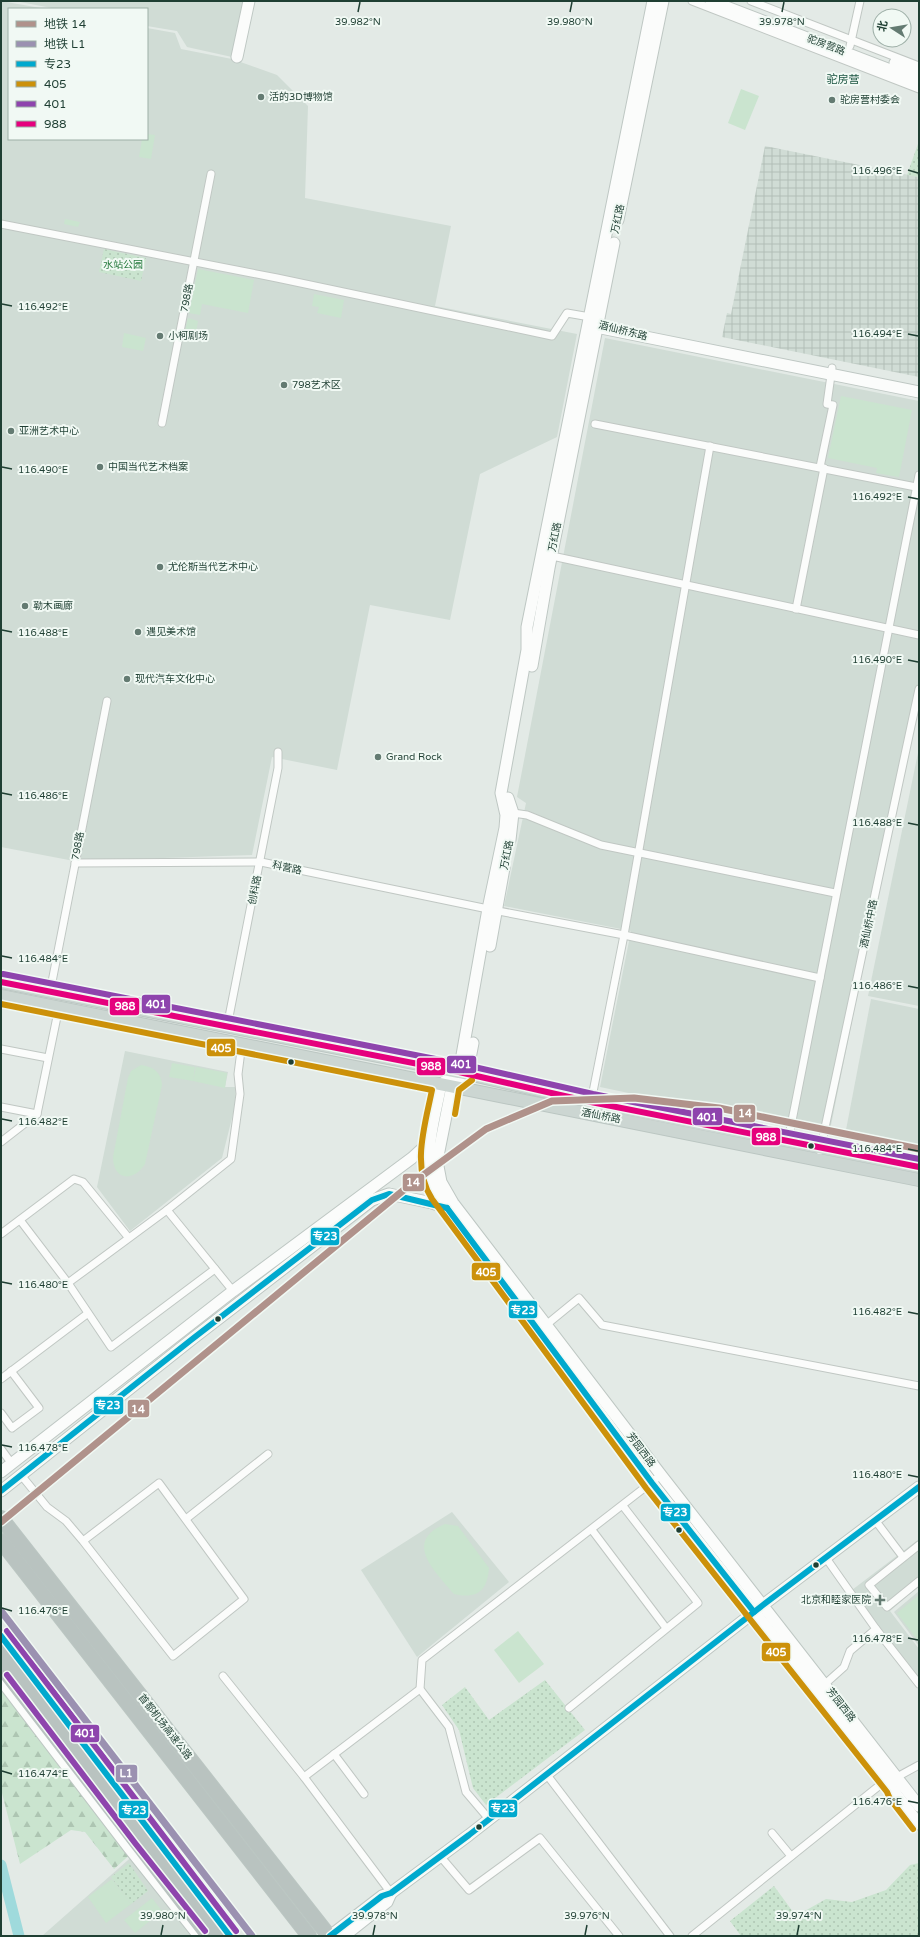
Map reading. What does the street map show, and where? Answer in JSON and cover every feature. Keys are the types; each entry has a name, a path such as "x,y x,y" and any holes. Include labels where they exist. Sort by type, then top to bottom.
{"highway":[{"name":"首都机场高速公路","path":"1,1518 19,1553 309,1936"},
{"name":"首都机场高速公路","path":"1,1541 19,1553 330,1936"},
{"path":"1,1647 223,1936"},
{"path":"1,1667 208,1936"}],"main road":[{"path":"236,57 249,1"},
{"name":"万红路","path":"492,910 514,822 507,791 536,644 654,1"},
{"name":"万红路","path":"463,1073 505,828 506,815 501,793 527,650 527,627 595,321 663,1"},
{"name":"驼房营路","path":"711,1 919,81"},
{"name":"驼房营路","path":"731,1 850,43 919,72"},
{"name":"酒仙桥东路","path":"595,321 919,392"},
{"name":"酒仙桥东路","path":"832,372 919,385"},
{"name":"酒仙桥路","path":"1,982 463,1073 591,1102 788,1141 820,1153 919,1180"},
{"name":"酒仙桥路","path":"1,996 447,1085 820,1153 919,1168"},
{"path":"447,1085 463,1073"},
{"name":"芳园西路","path":"447,1085 431,1131 430,1161 434,1187 447,1208 652,1482 825,1684 893,1777 896,1794 919,1824"},
{"name":"芳园西路","path":"447,1085 437,1161 441,1182 453,1203 661,1475 759,1608 893,1777 919,1806"},
{"path":"1,1472 233,1291 412,1158 424,1147 431,1131"},
{"path":"1,1491 191,1340 372,1200 389,1194 432,1203 447,1208"},
{"path":"330,1936 382,1896 391,1893 547,1775 759,1608 919,1487"},
{"path":"1,1636 230,1936"},
{"path":"1,1680 198,1936"},
{"path":"344,1936 387,1902 391,1893"}],"street":[{"path":"692,1 919,89"},
{"path":"751,1 850,43 919,66"},
{"path":"850,43 860,1"},
{"name":"798路","path":"162,423 211,174"},
{"path":"1,224 194,262 552,336 567,313 595,321"},
{"path":"796,609 833,405 828,404 832,372"},
{"path":"595,424 916,487"},
{"path":"591,1102 639,853 684,585 710,446"},
{"path":"788,1141 835,893 919,475"},
{"path":"552,556 919,635"},
{"name":"酒仙桥中路","path":"820,1153 919,689"},
{"name":"798路","path":"50,992 107,701"},
{"name":"创科路","path":"227,1027 278,768 278,752"},
{"path":"513,813 527,815 601,845 835,893"},
{"name":"科营路","path":"75,863 260,862 492,910 624,935 820,978"},
{"path":"1,1142 37,1114 59,1007"},
{"path":"68,1283 128,1237 167,1210 231,1159 240,1094 238,1074 242,1043"},
{"path":"1,1049 48,1058"},
{"path":"1,1107 37,1114"},
{"path":"1,1234 74,1179 83,1182 128,1237"},
{"path":"167,1210 233,1291"},
{"path":"20,1220 68,1283 87,1314 111,1347 215,1269"},
{"path":"546,1325 578,1298 602,1325 919,1386"},
{"path":"1,1378 87,1314"},
{"path":"1,1413 12,1428 39,1408 11,1371"},
{"path":"1,1449 12,1464"},
{"path":"186,1519 268,1454"},
{"path":"21,1475 47,1507 66,1521 83,1541 172,1656 244,1599 159,1483 83,1541"},
{"path":"489,1819 466,1792 449,1727 420,1689 422,1660 592,1530 661,1475"},
{"path":"569,1708 698,1603 623,1506"},
{"path":"875,1520 903,1557"},
{"path":"592,1530 666,1628"},
{"path":"919,1544 869,1585 887,1607 919,1581"},
{"path":"826,1558 876,1628 919,1684"},
{"path":"825,1684 844,1667 850,1651 876,1628"},
{"path":"224,1676 304,1777 391,1893"},
{"path":"304,1777 420,1689"},
{"path":"334,1754 364,1794"},
{"path":"692,1936 791,1856 893,1777 919,1765"},
{"path":"547,1775 670,1936"},
{"path":"772,1832 791,1856"},
{"path":"440,1856 469,1890 540,1838 619,1936"}],"shaded area":[{"name":"798艺术区","path":"1,1 40,8 8,8 8,140 148,140 148,28 175,33 181,49 232,59 277,75 308,106 305,198 451,226 435,306 577,334 557,437 480,474 450,620 370,605 337,770 272,757 252,855 74,861 1,847"},
{"path":"15,1 244,1 232,57 187,47 177,31 148,26 148,8 52,8"},
{"path":"765,146 919,177 919,377 722,337 727,313 731,314"},
{"path":"605,338 919,401 919,690 829,1135 600,1087 631,931 504,906 526,803 517,797"},
{"path":"919,748 919,1006 868,996"},
{"path":"871,999 919,1009 919,1145 846,1130"},
{"path":"125,1051 228,1072 225,1087 235,1087 236,1102 222,1158 130,1231 97,1187"},
{"path":"452,1512 509,1582 417,1657 361,1570"},
{"name":"北京和睦家医院","path":"919,1539 919,1586 890,1611 919,1649 919,1680 852,1590"},
{"path":"919,1591 919,1646 894,1612"},
{"path":"136,1853 201,1936 42,1936"}],"green space":[{"path":"741,89 759,96 745,130 728,123"},
{"path":"148,134 155,135 151,159 139,157 142,140 148,140"},
{"path":"919,141 919,177 907,175"},
{"path":"65,219 80,222 78,227 64,224"},
{"name":"水站公园","path":"104,249 146,258 141,281 99,272"},
{"path":"198,269 254,280 248,313 202,304 200,315 189,313"},
{"path":"314,294 344,300 341,318 317,313 319,307 312,306"},
{"path":"188,318 198,321 196,333 185,331"},
{"path":"124,333 146,338 143,351 122,347"},
{"path":"841,396 912,410 899,477 876,473 877,468 828,458"},
{"path":"172,1063 195,1067 193,1081 169,1077"},
{"path":"141,1065 150,1067 156,1071 160,1077 162,1085 145,1164 135,1174 125,1176 120,1175 116,1171 113,1157 128,1078 131,1071"},
{"path":"196,1067 227,1073 225,1088 193,1081"},
{"path":"445,1524 458,1526 489,1568 486,1583 479,1592 475,1594 454,1594 432,1567 427,1558 424,1548 426,1539 432,1531"},
{"path":"919,1595 919,1642 897,1613"},
{"path":"518,1631 544,1664 519,1683 494,1650"},
{"path":"1,1672 135,1850 114,1869 85,1832 71,1830 20,1864 1,1789"},
{"path":"545,1680 585,1730 486,1805 473,1788 459,1730 442,1705 465,1687 489,1720"},
{"path":"129,1863 148,1891 131,1904 111,1877"},
{"path":"919,1863 919,1936 741,1936 730,1921 774,1886 796,1916 826,1899 852,1902 886,1890 910,1865"},
{"path":"112,1879 131,1904 106,1923 88,1897"},
{"path":"152,1898 162,1911 135,1933 124,1920"}],"waterway":[{"path":"1,1865 19,1936"}],"metro line":[{"name":"14","path":"1,1522 411,1184 486,1129 552,1101 634,1098 719,1108 919,1149"},
{"name":"L1","path":"1,1611 252,1936"}],"transit line":[{"name":"401","path":"3,974 461,1064 593,1094 919,1159"},
{"name":"988","path":"1,982 459,1072 591,1102 919,1167"},
{"name":"405","path":"1,1004 432,1090 423,1131 421,1160 422,1173 426,1187 432,1199 646,1488 887,1792 890,1799 913,1829"},
{"name":"405","path":"455,1114 459,1090 472,1080"},
{"name":"专23","path":"1,1491 191,1340 372,1200 389,1194 447,1208"},
{"name":"专23","path":"447,1208 652,1483 754,1612"},
{"name":"专23","path":"330,1936 382,1896 391,1893 469,1835 763,1605 919,1487"},
{"name":"401","path":"7,1631 236,1931"},
{"name":"专23","path":"1,1636 230,1936"},
{"name":"401","path":"7,1675 135,1843 205,1931"}],"place":[{"name":"活的3D博物馆","path":"261,97"},
{"name":"驼房营村委会","path":"832,100"},
{"name":"小柯剧场","path":"160,336"},
{"name":"798艺术区","path":"284,385"},
{"name":"亚洲艺术中心","path":"11,431"},
{"name":"中国当代艺术档案","path":"100,467"},
{"name":"尤伦斯当代艺术中心","path":"160,567"},
{"name":"勒木画廊","path":"25,606"},
{"name":"遇见美术馆","path":"138,632"},
{"name":"现代汽车文化中心","path":"127,679"},
{"name":"Grand Rock","path":"378,757"},
{"name":"北京和睦家医院","path":"880,1600"}],"district":[{"name":"驼房营","path":"843,79"}]}
